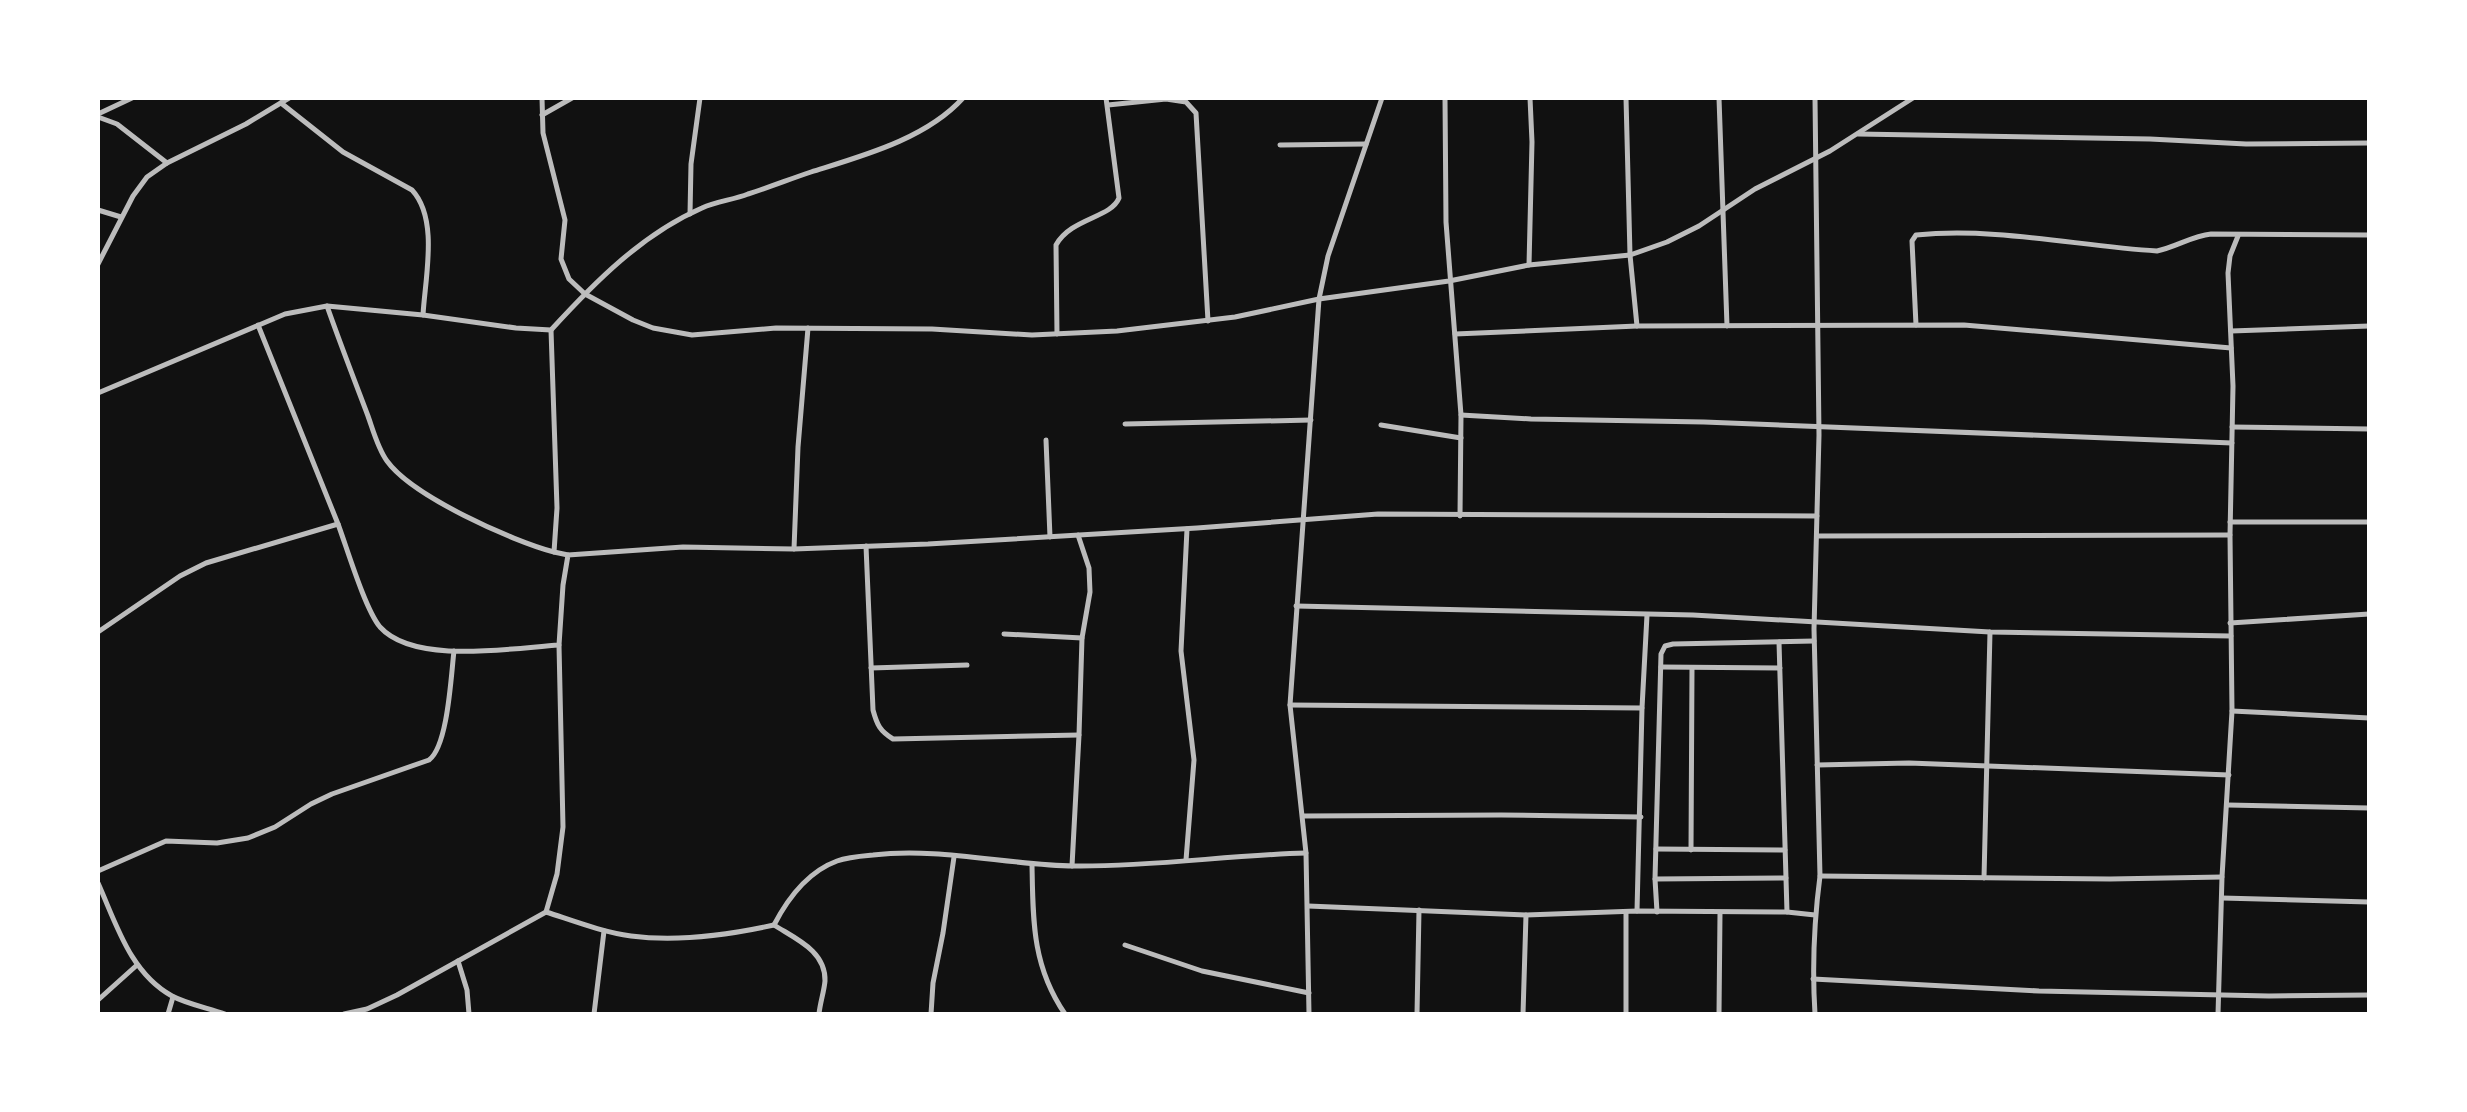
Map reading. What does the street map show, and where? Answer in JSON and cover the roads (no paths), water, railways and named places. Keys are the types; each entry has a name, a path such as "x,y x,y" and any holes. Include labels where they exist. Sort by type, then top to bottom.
{"street":[{"path":"98,115 132,98"},
{"path":"98,264 121,217 147,177 167,163 246,124 289,98"},
{"path":"542,98 545,144 565,220 561,259 569,279 585,294 633,320 673,333 692,335 808,328 932,329 1032,335 1117,331 1208,321 1319,299 1449,281 1529,265 1630,255 1684,234 1755,189 1857,134 1913,98"},
{"path":"542,115 572,98"},
{"path":"690,214 691,164 700,98"},
{"path":"1309,1014 1306,853 1290,705 1319,299 1328,256 1382,98"},
{"path":"1445,98 1446,222 1461,415 1460,516"},
{"path":"1529,265 1530,98"},
{"path":"1626,98 1630,255 1637,326"},
{"path":"1719,98 1727,326"},
{"path":"1815,98 1819,427 1814,641 1820,876 1815,915 1815,1014"},
{"path":"554,552 557,508 551,330 637,247 690,214 717,202 745,196 889,147 922,129 963,99"},
{"path":"1057,334 1056,245 1071,227 1111,209 1119,198 1107,102 1166,99 1186,102 1196,113 1208,321"},
{"path":"281,103 343,152 412,190 420,198 428,232 423,315"},
{"path":"98,115 117,124 167,163"},
{"path":"1857,134 2136,138 2246,144 2369,143"},
{"path":"1280,145 1366,144"},
{"path":"98,210 121,217"},
{"path":"1916,325 1912,241 1916,235 2008,236 2157,251 2199,235 2369,235"},
{"path":"2218,1014 2232,711 2229,266 2238,236"},
{"path":"327,306 376,437 385,459 393,468 422,490 490,529 521,542 568,555 683,547 794,549 1050,537 1378,514 1817,516"},
{"path":"98,393 285,314 327,306 551,330"},
{"path":"258,325 378,625 393,639 411,646 454,651 559,645"},
{"path":"1455,334 1637,326 1964,325 2231,348"},
{"path":"2231,331 2369,326"},
{"path":"794,549 798,447 808,328"},
{"path":"1461,415 2232,443"},
{"path":"1125,424 1311,420"},
{"path":"1381,425 1461,438"},
{"path":"2232,427 2369,429"},
{"path":"1046,440 1050,537"},
{"path":"2230,522 2369,522"},
{"path":"98,632 180,576 206,563 338,524"},
{"path":"1186,860 1194,760 1181,651 1187,529"},
{"path":"1072,866 1082,638 1090,592 1090,577 1078,535"},
{"path":"1817,536 2230,535"},
{"path":"866,546 873,710 877,727 893,739 1079,735"},
{"path":"344,1014 367,1009 397,995 546,912 557,874 563,827 559,645 568,555"},
{"path":"1296,606 1814,620 1990,632 2231,636"},
{"path":"2230,623 2369,614"},
{"path":"1637,911 1647,615"},
{"path":"1984,878 1990,632"},
{"path":"1004,634 1082,638"},
{"path":"1657,912 1655,879 1661,654 1665,646 1814,641"},
{"path":"1779,642 1787,912"},
{"path":"98,871 166,841 217,843 248,838 275,827 332,794 429,760 436,755 442,734 454,651"},
{"path":"871,668 967,665"},
{"path":"1661,667 1780,668"},
{"path":"1691,850 1692,668"},
{"path":"1290,705 1642,708"},
{"path":"2232,711 2369,718"},
{"path":"1817,765 1909,763 2229,775"},
{"path":"2228,805 2369,808"},
{"path":"1303,816 1641,817"},
{"path":"1656,849 1785,850"},
{"path":"774,925 783,907 803,883 838,860 892,853 1072,866 1306,853"},
{"path":"931,1014 933,983 954,857"},
{"path":"1032,864 1033,921 1038,954 1047,984 1065,1014"},
{"path":"1820,876 2222,877"},
{"path":"1655,879 1786,878"},
{"path":"98,883 137,965 152,982 173,997 225,1014"},
{"path":"2222,898 2369,902"},
{"path":"1308,906 1526,915 1637,911 1815,915"},
{"path":"1417,1014 1419,910"},
{"path":"546,912 604,931 649,938 734,932 774,925 812,949 821,961 825,977 819,1014"},
{"path":"1626,912 1626,1014"},
{"path":"1719,1014 1720,913"},
{"path":"1523,1014 1526,915"},
{"path":"594,1014 604,931"},
{"path":"1125,945 1202,971 1309,993"},
{"path":"458,961 467,990 469,1014"},
{"path":"98,1000 137,965"},
{"path":"1813,979 2039,991 2369,995"},
{"path":"168,1014 173,997"}]}
